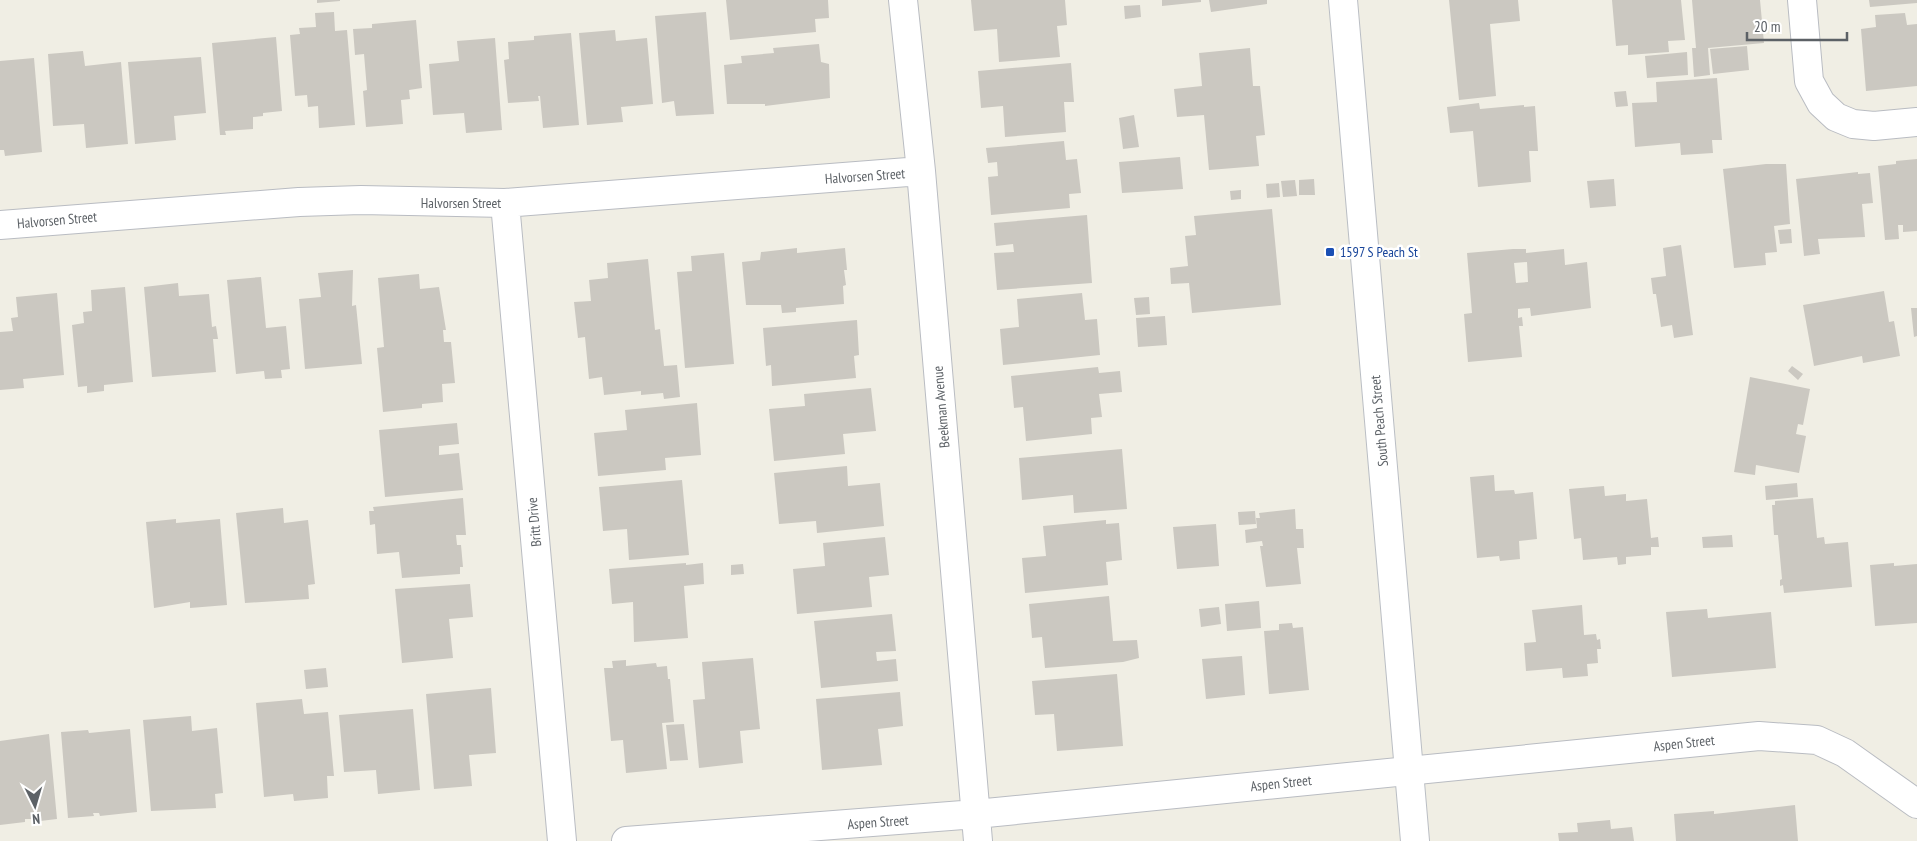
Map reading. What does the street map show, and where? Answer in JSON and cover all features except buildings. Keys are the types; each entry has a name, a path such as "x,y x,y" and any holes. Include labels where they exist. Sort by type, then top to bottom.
{"street":[{"name":"Beekman Avenue","path":"903,0 921,171 978,841"},
{"name":"South Peach Street","path":"1343,0 1414,841"},
{"path":"1802,0 1809,81 1821,103 1836,117 1853,124 1874,126 1917,122"},
{"name":"Halvorsen Street","path":"0,226 299,202 361,200 505,203 921,171"},
{"name":"Britt Drive","path":"505,203 562,841"},
{"name":"Aspen Street","path":"626,841 976,814 1759,736 1816,740 1844,753 1917,804"}],"place":[{"name":"1597 S Peach St","path":"1330,252"}]}
